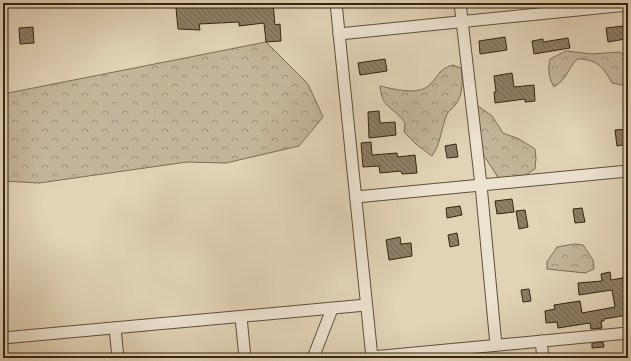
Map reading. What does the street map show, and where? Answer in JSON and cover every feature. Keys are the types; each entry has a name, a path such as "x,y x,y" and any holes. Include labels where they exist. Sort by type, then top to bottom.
{"street":[{"path":"336,3 372,357 628,333"},
{"path":"460,3 482,185 496,346"},
{"path":"339,34 628,5"},
{"path":"356,197 628,170"},
{"path":"3,338 366,306"},
{"path":"313,358 332,308"},
{"path":"241,317 245,358"},
{"path":"115,328 118,358"},
{"path":"541,341 543,358"}],"green space":[{"path":"266,42 308,84 323,117 299,146 226,163 187,162 39,183 3,181 3,94"},
{"path":"566,51 592,54 619,52 628,56 628,83 621,85 612,83 606,72 599,65 590,60 577,59 565,77 554,87 549,73 550,59"},
{"path":"453,65 461,68 461,93 458,102 447,114 437,146 432,156 417,145 404,132 405,123 383,100 380,86 404,91 416,91 427,87 444,69"},
{"path":"478,106 492,116 503,133 519,139 535,149 535,169 520,181 501,182 479,148 472,143"},
{"path":"574,244 583,245 593,260 594,269 585,273 547,269 547,262 557,247"}],"building":[{"path":"237,3 273,3 275,25 280,24 281,41 266,42 264,23 239,26 239,22 199,24 200,30 178,29 176,8 196,4 196,7 237,6"},
{"path":"623,26 625,39 608,42 606,28"},
{"path":"33,27 34,43 20,44 19,28"},
{"path":"505,37 507,50 480,54 479,41"},
{"path":"568,38 570,48 534,54 532,41 543,39 543,42"},
{"path":"385,59 387,71 360,75 358,63"},
{"path":"512,73 514,87 534,85 535,101 525,102 525,99 495,103 494,92 496,92 494,76"},
{"path":"379,111 380,123 395,122 396,135 369,138 368,112"},
{"path":"628,129 628,144 617,146 615,130"},
{"path":"371,142 372,155 397,153 398,157 415,155 417,173 402,174 401,171 380,173 379,166 363,167 361,143"},
{"path":"456,144 458,157 447,158 445,146"},
{"path":"512,199 514,212 497,214 495,201"},
{"path":"460,206 462,215 447,218 446,208"},
{"path":"582,208 585,222 575,223 573,209"},
{"path":"525,210 528,227 519,229 516,211"},
{"path":"457,233 459,245 450,247 448,235"},
{"path":"400,237 401,244 411,243 412,256 389,260 386,240"},
{"path":"610,272 611,280 628,277 628,295 625,295 628,315 604,319 604,321 601,321 602,328 591,329 590,323 558,328 557,322 546,323 545,311 555,309 554,305 580,301 582,313 615,307 612,290 579,295 578,283 602,281 601,274"},
{"path":"529,289 531,301 523,302 521,290"},
{"path":"603,342 604,347 592,348 592,343"}]}
